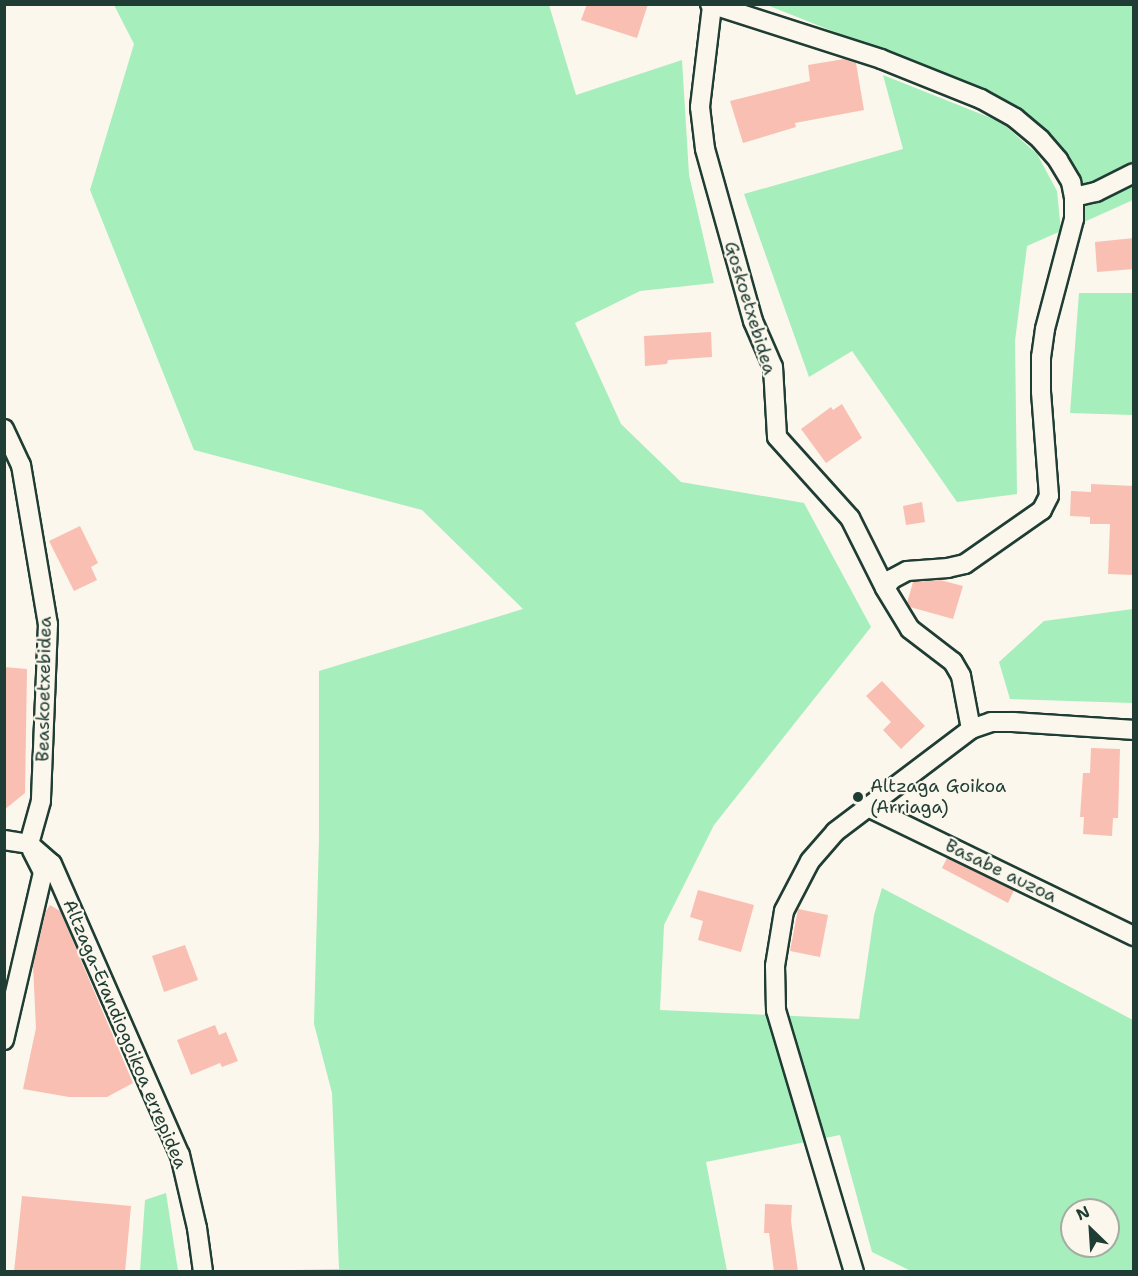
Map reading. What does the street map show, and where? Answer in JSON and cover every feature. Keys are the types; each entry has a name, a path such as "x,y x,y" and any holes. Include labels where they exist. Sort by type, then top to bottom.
{"street":[{"path":"711,5 881,59 981,99 1015,118 1040,139 1058,160 1071,182 1074,219 1044,330 1041,357 1041,392 1049,496 1042,510 965,564 948,568 908,571 892,579 885,588"},
{"name":"Goskoetxebidea","path":"711,5 700,107 705,149 753,321 773,367 777,437 850,518 885,588 910,629 953,662 961,676 971,729"},
{"path":"1074,197 1096,192 1134,173"},
{"name":"Beaskoetxebidea","path":"4,429 21,465 48,624 41,801 29,844"},
{"path":"854,1272 776,1010 775,966 784,910 810,861 835,832 971,729 991,723 1014,722 1134,730"},
{"name":"Basabe auzoa","path":"868,807 1134,936"},
{"path":"4,840 29,844 43,872 4,1040"},
{"name":"Altzaga-Erandiogoikoa errepidea","path":"29,844 52,864 180,1155 197,1228 203,1272"}],"green space":[{"path":"114,5 549,5 576,95 682,60 689,175 714,283 640,291 575,323 621,424 681,482 804,503 871,627 714,825 664,925 660,1010 859,1019 874,915 882,888 1133,1020 1133,1271 911,1271 872,1252 840,1135 706,1162 727,1271 244,1271 339,1269 332,1093 314,1024 319,838 319,671 523,609 422,510 194,450 90,190 134,44"},
{"path":"767,5 1133,5 1133,200 1084,222 1083,183 1025,113 940,74"},
{"path":"883,75 1001,122 1037,154 1057,191 1061,231 1027,246 1015,341 1017,494 957,502 852,351 809,377 744,194 903,149"},
{"path":"1079,293 1133,293 1133,415 1070,413"},
{"path":"1133,609 1133,703 1010,699 999,662 1044,621"},
{"path":"166,1193 178,1271 140,1271 145,1200"}],"building":[{"path":"587,4 648,4 637,38 581,20"},
{"path":"844,59 856,63 864,110 795,123 796,127 743,143 730,101 810,81 808,65"},
{"path":"1134,238 1134,269 1097,272 1095,242"},
{"path":"711,332 712,357 668,360 667,364 645,366 644,336"},
{"path":"842,404 862,438 826,463 801,429 831,407 833,410"},
{"path":"1091,484 1134,486 1134,575 1108,574 1110,524 1090,524 1090,517 1070,516 1071,491 1091,492"},
{"path":"922,502 925,522 906,525 903,506"},
{"path":"80,526 98,563 91,567 97,580 74,591 49,541"},
{"path":"940,580 963,586 953,619 910,607 907,603 913,582"},
{"path":"4,667 27,669 25,793 4,810"},
{"path":"882,681 925,726 901,749 883,730 891,722 866,696"},
{"path":"1091,748 1120,749 1118,818 1113,818 1112,836 1083,834 1084,817 1080,817 1083,773 1090,773"},
{"path":"947,858 1014,890 1008,903 942,868"},
{"path":"698,890 754,905 741,952 698,940 703,921 690,917"},
{"path":"50,905 60,911 133,1083 107,1097 69,1097 23,1089 36,1028 33,965 46,911"},
{"path":"798,909 828,915 820,957 790,951"},
{"path":"185,945 198,980 164,992 152,956"},
{"path":"215,1025 219,1035 226,1032 238,1061 222,1067 220,1063 191,1075 177,1040"},
{"path":"22,1196 131,1206 125,1272 14,1272"},
{"path":"765,1204 792,1205 791,1221 798,1272 774,1272 769,1233 764,1233"}],"place":[{"name":"Altzaga Goikoa (Arriaga)","path":"858,797"}]}
